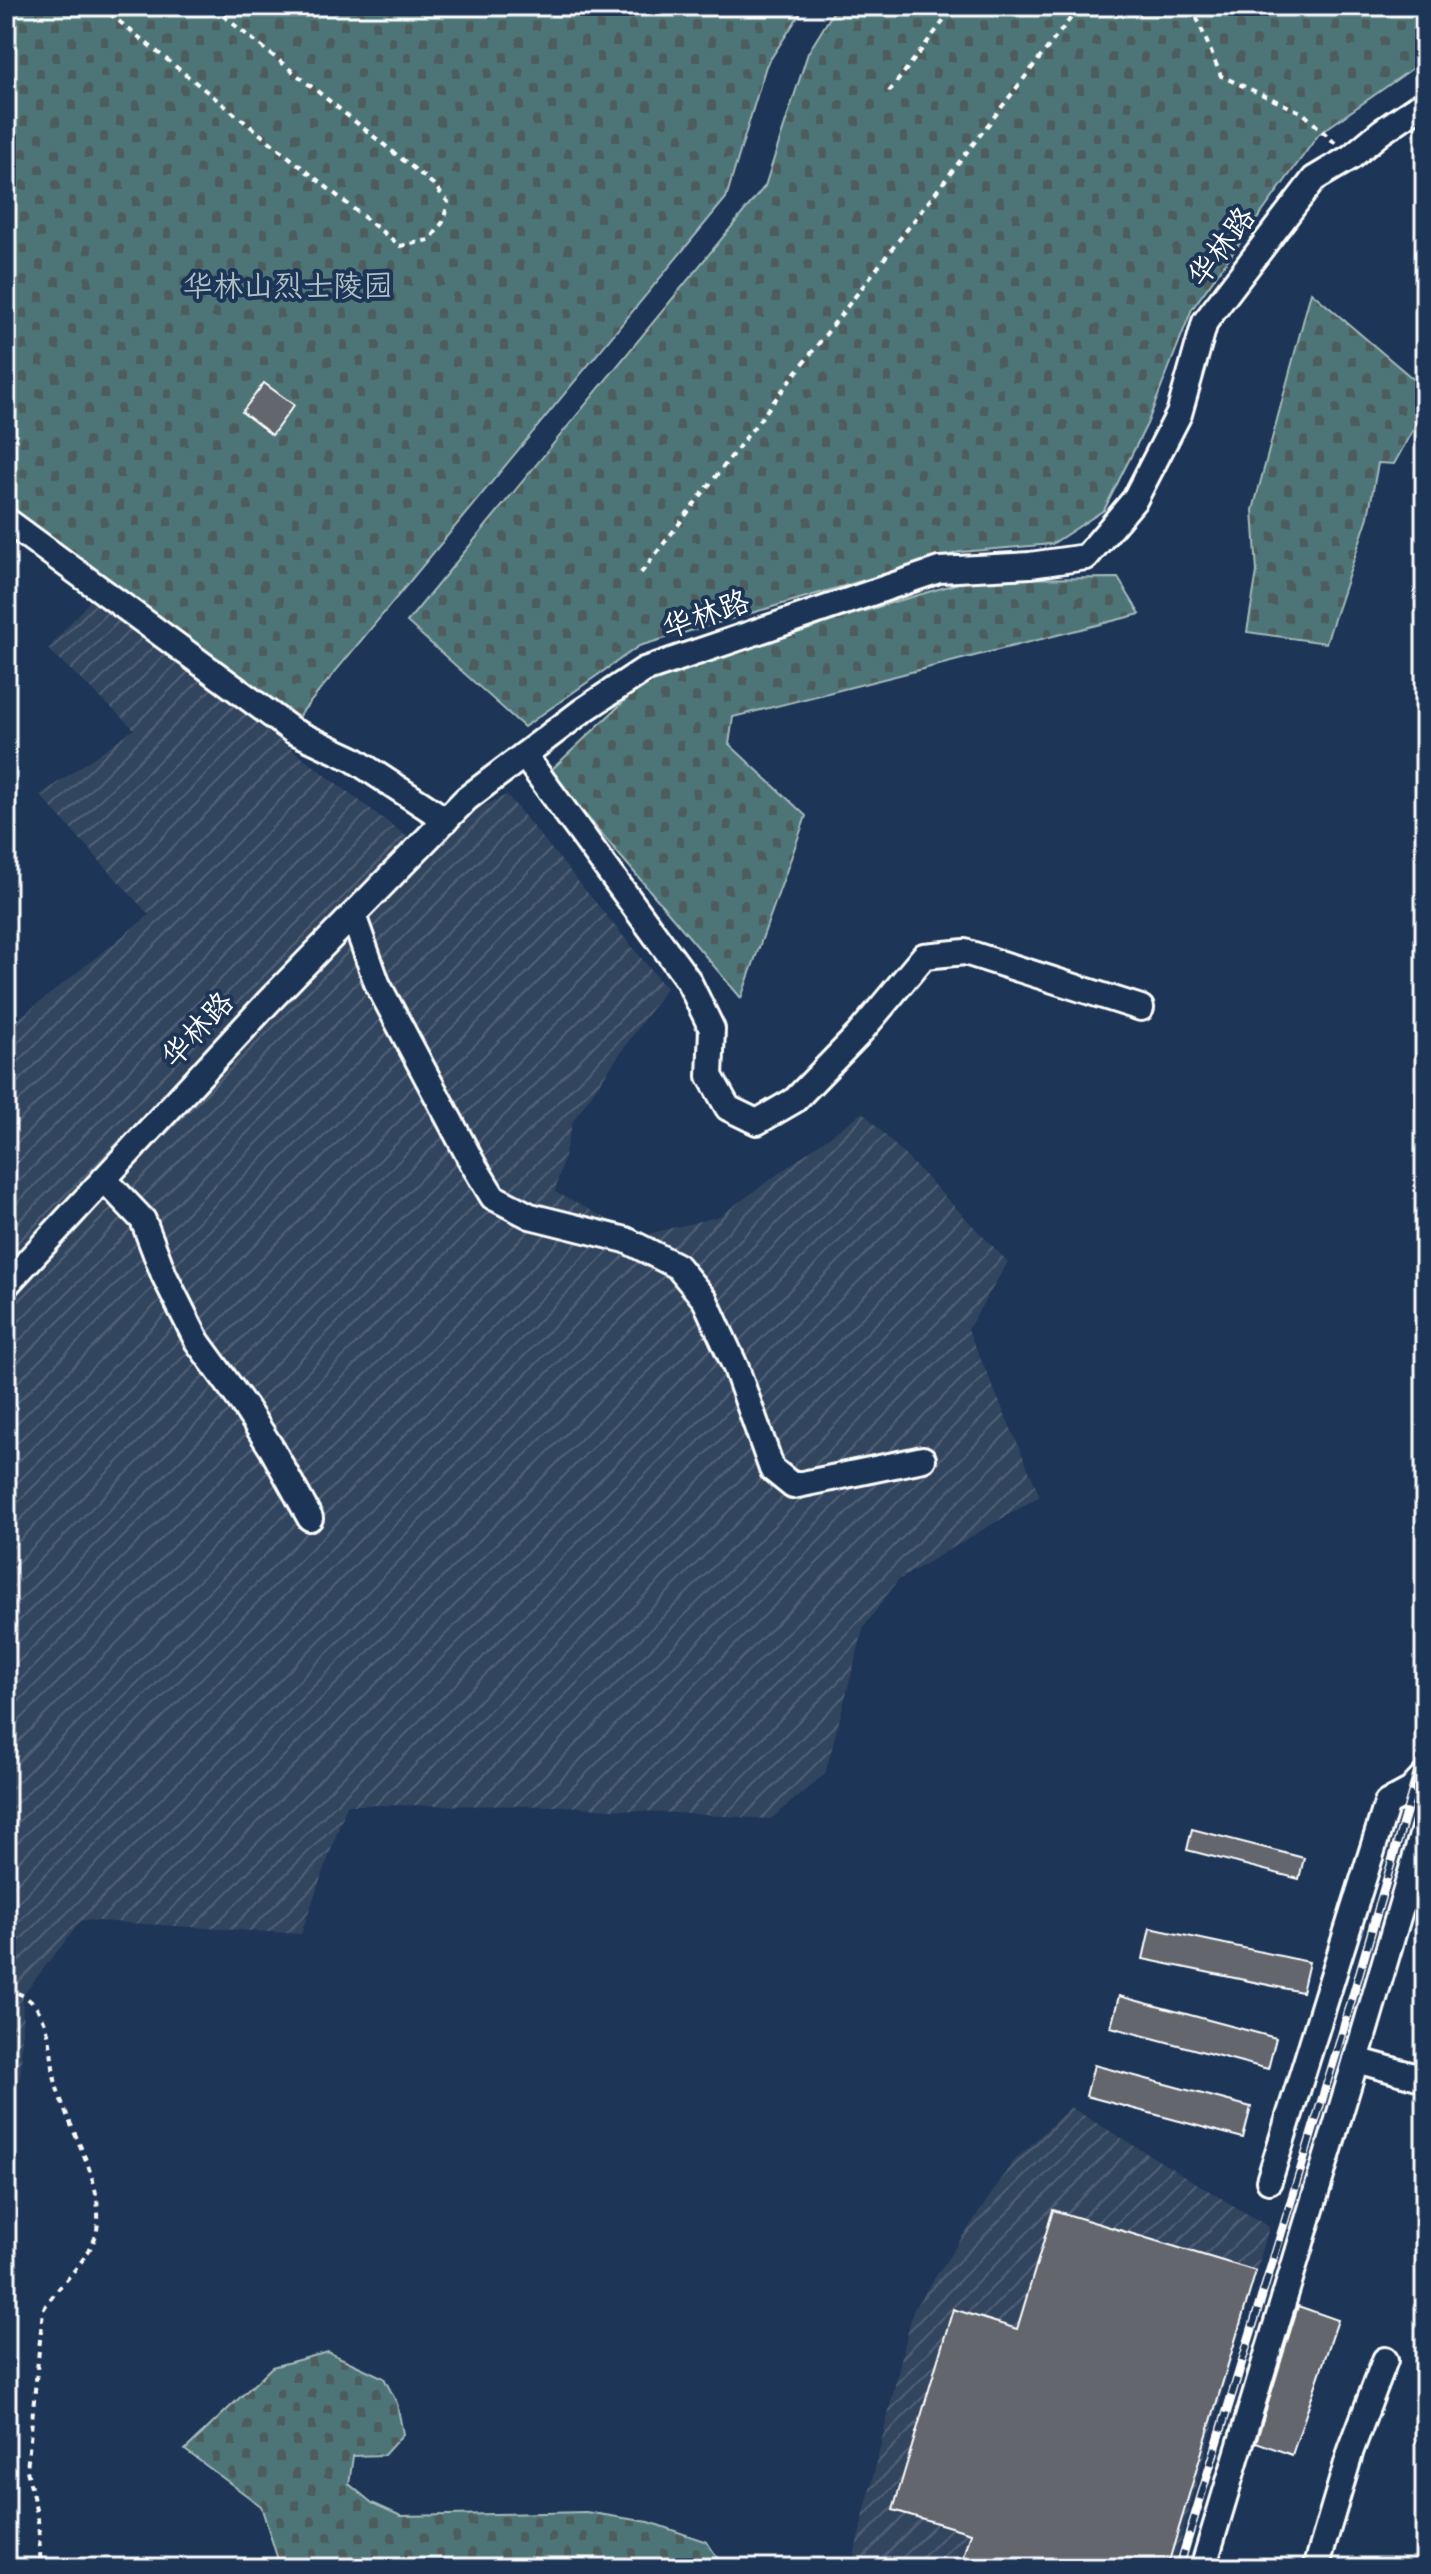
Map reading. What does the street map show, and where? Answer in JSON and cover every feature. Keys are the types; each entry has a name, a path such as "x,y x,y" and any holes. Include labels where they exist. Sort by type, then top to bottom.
{"street":[{"name":"华林路","path":"6,1285 269,1001 466,799 582,711 644,670 939,570 1030,565 1086,557 1135,499 1179,414 1205,322 1314,179 1351,157 1425,102"},
{"path":"6,520 293,731 353,759 446,820"},
{"path":"524,755 688,980 712,1029 710,1076 728,1108 757,1122 795,1100 858,1035 924,956 965,952 1141,1008"},
{"path":"353,915 377,983 493,1197 530,1216 626,1240 677,1266 705,1300 736,1368 772,1469 793,1486 923,1459"},
{"path":"104,1179 143,1220 164,1275 197,1341 272,1449 310,1518"},
{"path":"1269,2181 1387,1803 1411,1790 1425,1775"},
{"path":"1203,2568 1425,1825"},
{"path":"1356,2060 1425,2079"},
{"path":"1316,2568 1351,2450 1385,2360"}],"path":[{"path":"100,6 400,246 430,240 443,222 448,202 433,184 211,6"},
{"path":"889,92 955,6"},
{"path":"641,573 1080,6"},
{"path":"1192,6 1221,76 1303,113 1351,157"},
{"path":"6,1989 26,1995 46,2026 53,2050 56,2082 83,2155 98,2211 97,2233 71,2276 43,2310 27,2470 38,2519 41,2568"}],"shaded area":[{"path":"92,598 410,839 507,795 666,988 573,1121 555,1192 640,1236 720,1216 863,1112 1008,1262 968,1329 1040,1496 898,1580 864,1627 825,1774 771,1819 561,1806 347,1805 301,1934 82,1920 23,1995 21,2073 6,2123 6,1029 149,915 40,795 134,729 48,649"},
{"path":"1070,2107 1269,2227 1173,2568 851,2568 913,2310 1013,2162"}],"green space":[{"name":"华林山烈士陵园","path":"6,6 805,6 766,66 726,198 298,717 6,506"},
{"path":"837,6 1421,6 1413,68 1319,134 1192,309 1147,424 1104,510 1052,544 960,552 639,646 524,727 407,622 765,186 808,53"},
{"path":"1311,292 1425,389 1425,408 1394,464 1378,463 1368,517 1326,643 1247,632 1257,572 1253,510"},
{"path":"1118,578 1140,614 733,717 729,744 806,816 741,998 549,772 653,674 972,579"},
{"path":"328,2352 384,2378 397,2403 403,2434 384,2455 353,2456 349,2484 372,2503 401,2516 586,2512 649,2522 707,2542 724,2568 298,2568 279,2563 261,2506 185,2450 272,2367"}],"building":[{"path":"264,383 294,405 272,435 242,412"},
{"path":"1192,1829 1304,1858 1299,1879 1187,1850"},
{"path":"1150,1928 1309,1962 1302,1992 1143,1959"},
{"path":"1119,1996 1276,2038 1268,2069 1111,2027"},
{"path":"1094,2065 1251,2107 1243,2138 1086,2096"},
{"path":"1053,2210 1256,2271 1167,2568 961,2568 971,2533 893,2510 953,2309 1017,2329"},
{"path":"1298,2306 1338,2320 1292,2455 1256,2442"}],"railway":[{"path":"1179,2568 1338,2047 1425,1747"}]}
